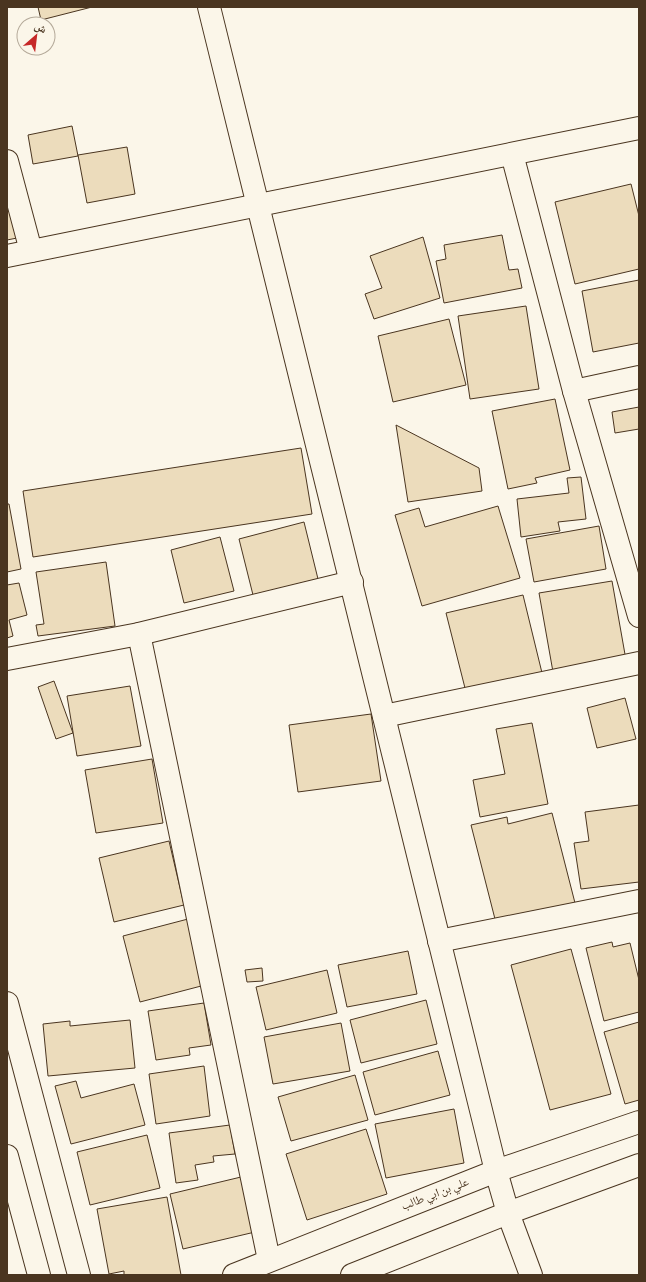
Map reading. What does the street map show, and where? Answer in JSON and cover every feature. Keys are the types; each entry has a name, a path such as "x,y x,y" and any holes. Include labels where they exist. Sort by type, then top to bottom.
{"street":[{"path":"209,7 496,1171 508,1213 531,1275"},
{"path":"7,256 639,128"},
{"path":"512,154 574,391 639,616"},
{"path":"7,161 31,251"},
{"path":"574,391 639,377"},
{"path":"7,659 139,634 352,582"},
{"path":"139,634 269,1260"},
{"path":"384,716 639,663"},
{"path":"439,941 639,901"},
{"path":"7,1003 79,1275"},
{"name":"علي بن ابي طالب","path":"234,1275 496,1171 639,1122"},
{"path":"7,1156 39,1275"},
{"path":"352,1275 508,1213 639,1165"}],"building":[{"path":"38,7 92,7 56,16 40,16"},
{"path":"72,126 78,156 33,164 28,135"},
{"path":"127,147 135,194 87,203 78,155"},
{"path":"631,184 639,216 639,269 575,284 555,202"},
{"path":"7,199 17,238 7,240"},
{"path":"502,235 509,270 518,269 522,288 444,303 436,261 446,259 444,245"},
{"path":"423,237 440,298 374,319 365,294 382,288 370,256"},
{"path":"639,280 639,343 593,352 582,291"},
{"path":"526,306 539,389 470,399 458,316"},
{"path":"449,319 466,385 393,402 378,336"},
{"path":"555,399 570,470 535,478 537,483 508,489 492,411"},
{"path":"639,407 639,429 615,433 612,412"},
{"path":"396,425 479,468 482,491 408,502"},
{"path":"301,448 312,514 33,557 23,491"},
{"path":"581,477 586,519 558,522 560,531 521,537 517,499 569,493 567,478"},
{"path":"7,504 9,504 21,569 7,572"},
{"path":"498,506 520,578 422,606 395,515 419,508 425,527"},
{"path":"304,522 318,579 253,595 239,539"},
{"path":"599,526 606,569 534,582 526,539"},
{"path":"220,537 234,591 184,603 171,550"},
{"path":"106,562 115,626 38,636 36,625 44,624 36,572"},
{"path":"612,581 626,660 553,672 539,593"},
{"path":"19,583 27,615 9,620 13,636 7,638 7,585"},
{"path":"523,595 543,677 467,696 446,613"},
{"path":"54,681 73,733 56,739 38,687"},
{"path":"130,686 141,746 77,756 67,696"},
{"path":"625,698 636,739 597,748 587,708"},
{"path":"371,714 381,781 298,792 289,725"},
{"path":"532,723 548,804 480,817 473,780 505,774 496,729"},
{"path":"152,759 163,823 96,833 85,770"},
{"path":"639,805 639,882 581,889 574,843 589,841 585,812"},
{"path":"552,813 575,903 496,923 471,825 507,817 508,824"},
{"path":"169,841 184,905 114,922 99,858"},
{"path":"188,919 205,985 140,1002 123,936"},
{"path":"612,942 613,947 630,943 639,980 639,1012 604,1021 586,948"},
{"path":"571,949 611,1094 550,1110 511,965"},
{"path":"408,951 417,994 347,1007 338,965"},
{"path":"262,968 263,981 247,982 245,970"},
{"path":"327,970 337,1013 266,1030 256,987"},
{"path":"426,1000 437,1044 361,1063 350,1020"},
{"path":"204,1003 211,1045 189,1048 190,1055 156,1060 148,1011"},
{"path":"130,1020 135,1068 48,1076 43,1024 70,1021 70,1026"},
{"path":"639,1022 639,1100 625,1104 604,1032"},
{"path":"341,1023 350,1071 273,1084 264,1037"},
{"path":"438,1051 450,1095 375,1115 363,1072"},
{"path":"204,1066 210,1116 156,1124 149,1074"},
{"path":"355,1075 368,1120 291,1141 278,1097"},
{"path":"76,1081 81,1098 134,1084 145,1125 71,1144 55,1086"},
{"path":"454,1109 464,1163 386,1178 375,1124"},
{"path":"230,1125 235,1154 213,1156 214,1162 195,1165 198,1180 176,1183 169,1133"},
{"path":"366,1129 387,1194 307,1220 286,1154"},
{"path":"147,1135 160,1188 90,1205 77,1152"},
{"path":"241,1177 255,1232 183,1249 170,1194"},
{"path":"167,1197 181,1275 124,1275 124,1271 109,1274 97,1209"}]}
